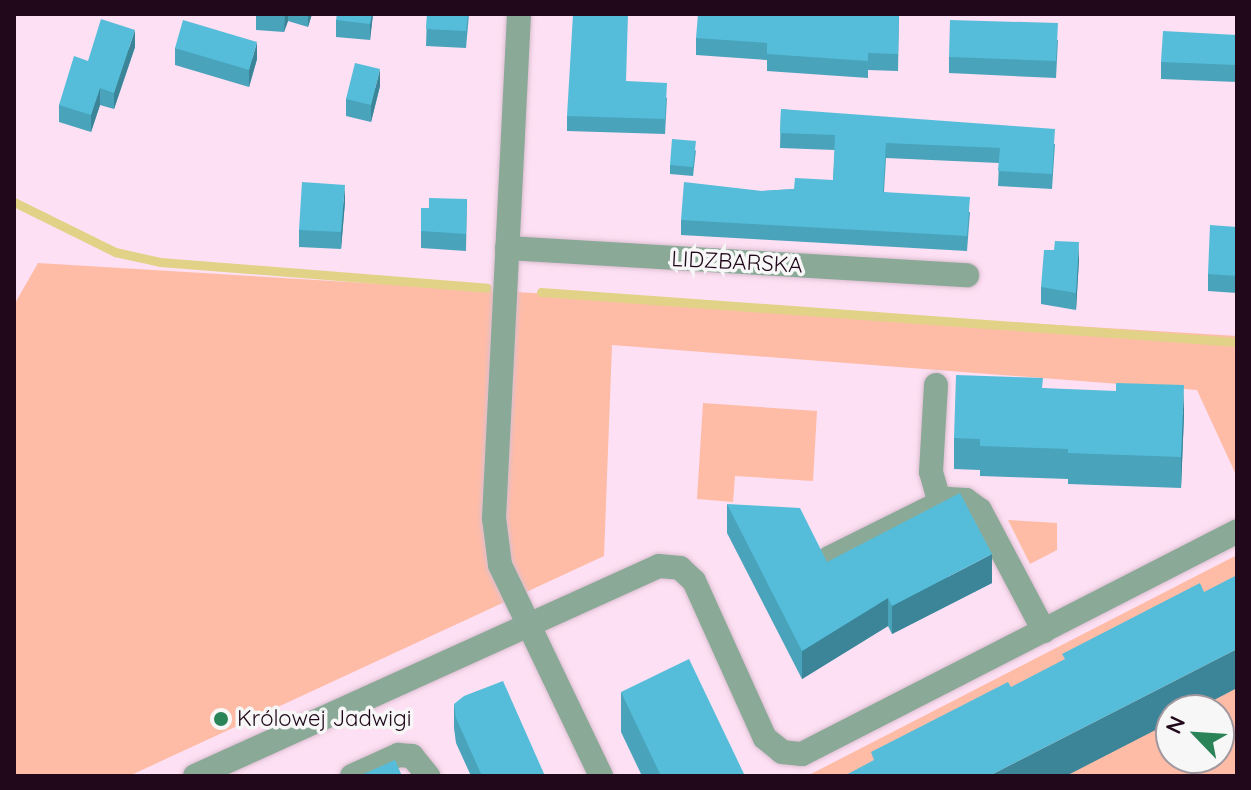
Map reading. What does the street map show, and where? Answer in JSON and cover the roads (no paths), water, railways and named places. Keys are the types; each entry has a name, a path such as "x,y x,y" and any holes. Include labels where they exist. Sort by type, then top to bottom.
{"street":[{"path":"519,14 494,518 500,565 601,776"},
{"name":"LIDZBARSKA","path":"507,248 967,275"},
{"path":"936,385 931,472 940,503"},
{"path":"829,558 940,503 966,500 980,510 1044,631"},
{"path":"195,776 659,566 680,568 694,581 765,738 782,752 802,754 1237,531"},
{"path":"352,776 398,755 412,756 428,776"}],"waterway":[{"path":"14,202 115,252 160,262 487,288"},
{"path":"541,292 1237,342"}],"place":[{"name":"Królowej Jadwigi","path":"221,719"}]}
